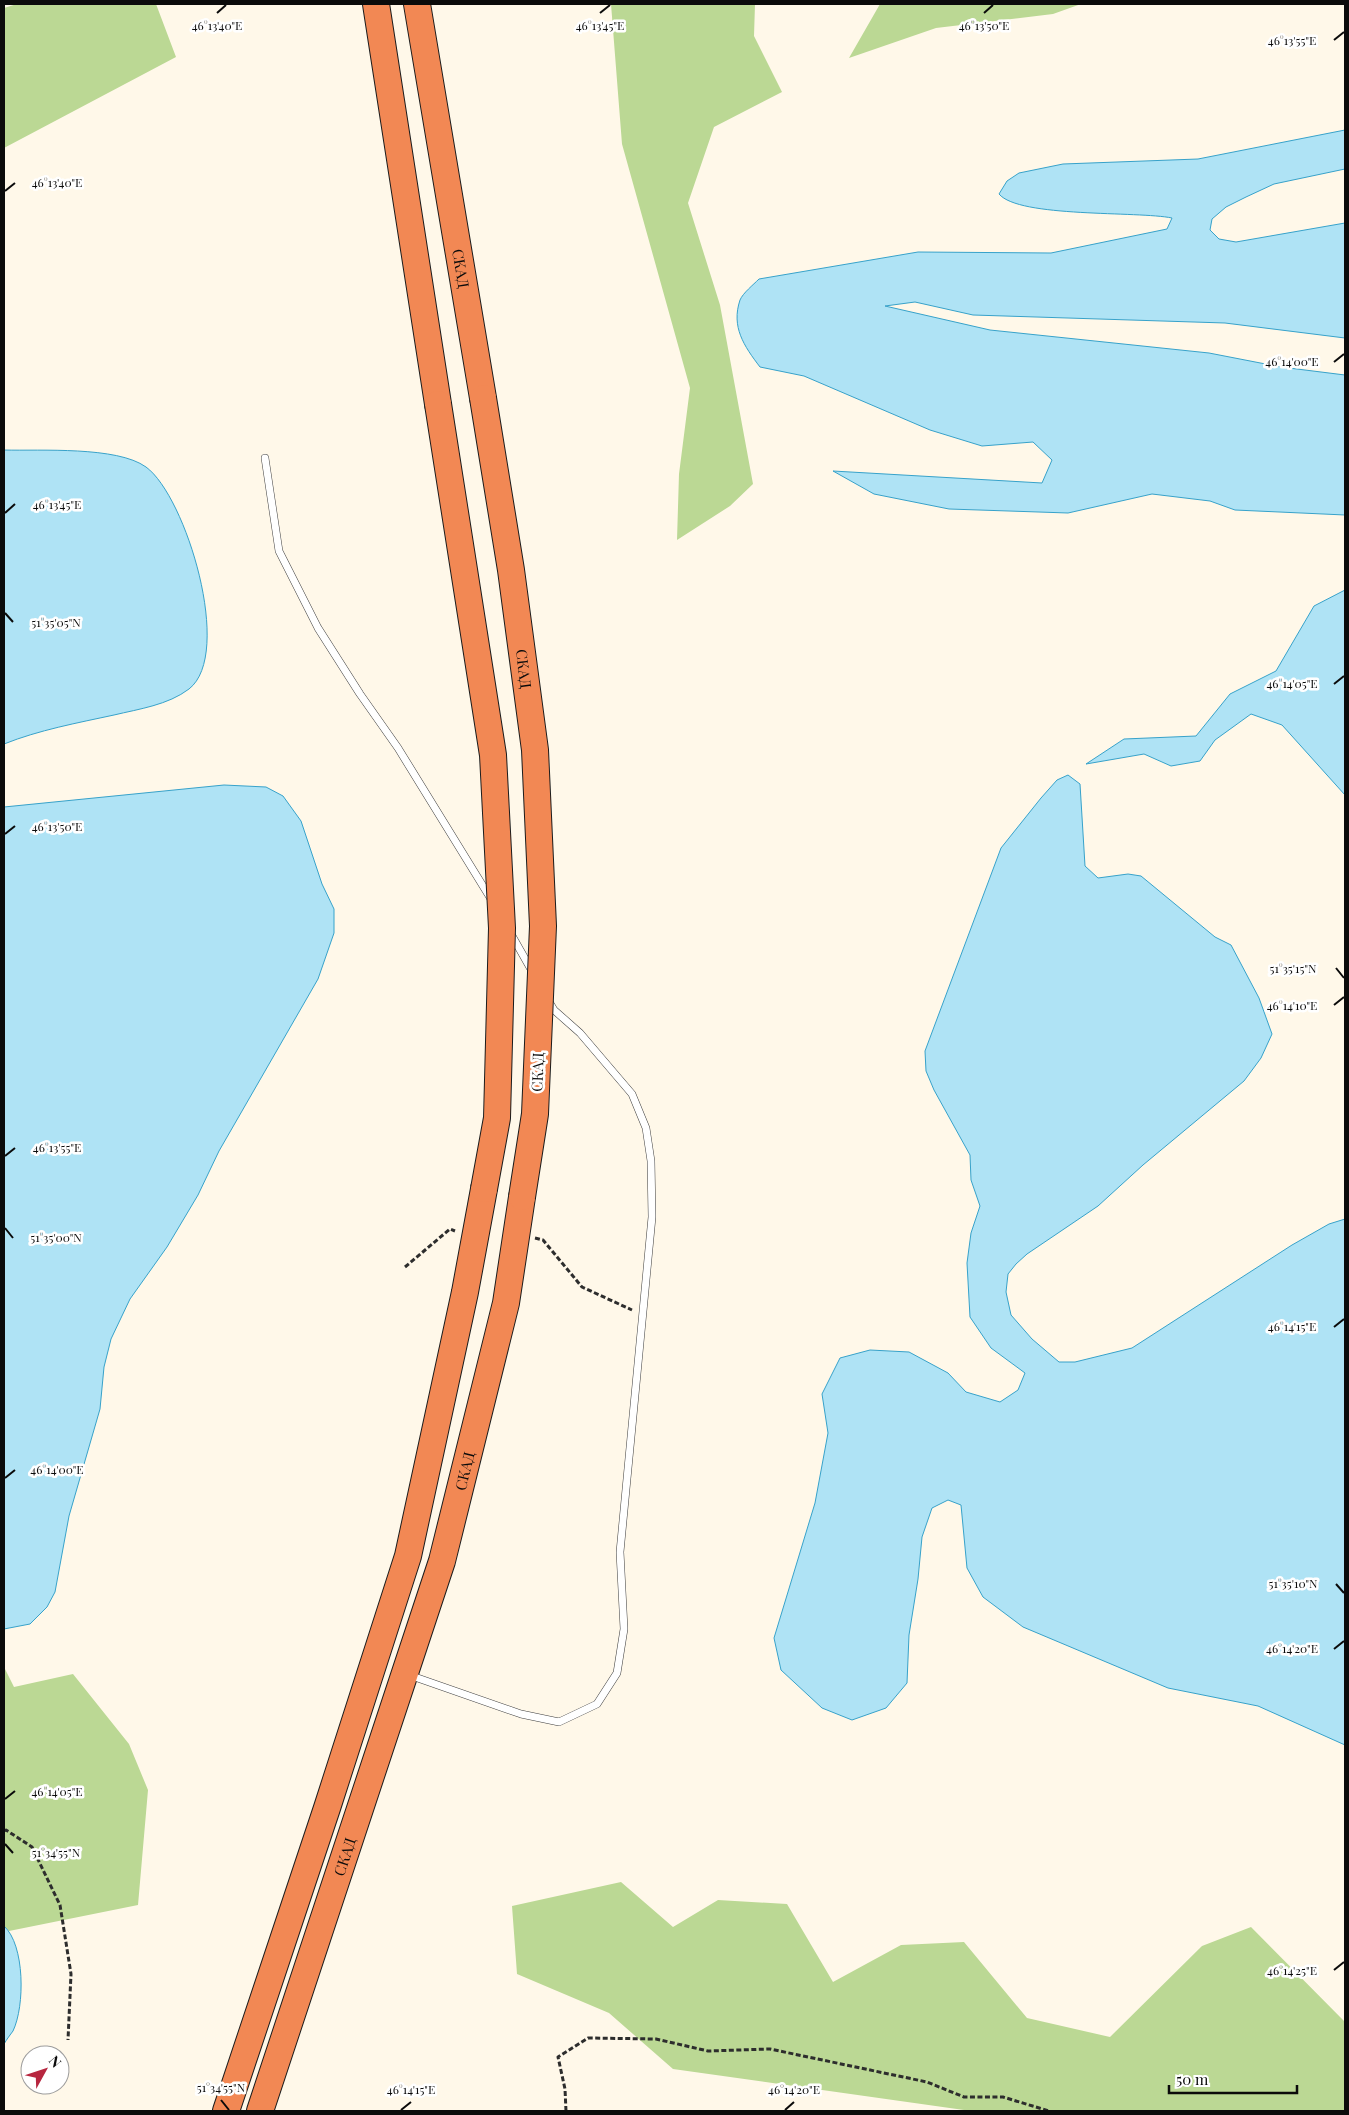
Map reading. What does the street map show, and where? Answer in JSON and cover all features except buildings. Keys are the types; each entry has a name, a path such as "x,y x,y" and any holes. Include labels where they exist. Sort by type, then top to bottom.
{"highway":[{"path":"226,2111 328,1808 408,1556 465,1292 497,1118 502,928 493,755 376,4"},
{"name":"СКАД","path":"260,2111 442,1561 506,1303 535,1114 543,926 535,750 511,570 416,4"}],"lane":[{"path":"265,458 279,551 318,628 360,694 398,748 474,868 554,1010 580,1033 632,1094 646,1128 651,1161 652,1218 620,1552 624,1629 617,1673 597,1704 559,1722 521,1714 404,1674"}],"path":[{"path":"404,1267 450,1229 461,1232"},
{"path":"530,1236 543,1240 582,1287 643,1315"},
{"path":"4,1831 6,1830 32,1847 60,1905 71,1974 68,2040"},
{"path":"566,2111 565,2089 558,2058 588,2038 656,2039 708,2051 770,2049 927,2082 964,2097 1003,2097 1049,2111"}],"green space":[{"path":"17,4 156,4 176,57 4,148 4,8"},
{"path":"611,4 755,4 754,36 782,92 714,127 688,203 720,305 753,484 730,506 677,540 679,474 690,388 622,144"},
{"path":"880,4 1081,4 1053,14 936,28 849,58"},
{"path":"4,1667 14,1687 73,1674 129,1744 148,1790 138,1905 9,1931 4,1926"},
{"path":"621,1882 673,1927 718,1900 787,1904 833,1982 901,1945 964,1942 1027,2018 1110,2037 1202,1946 1251,1927 1345,2022 1345,2111 971,2111 673,2069 609,2013 517,1974 512,1906"}],"water":[{"path":"1345,130 1345,169 1274,184 1226,207 1212,219 1210,230 1219,239 1236,242 1345,223 1345,338 1225,323 973,315 915,302 885,306 990,330 1209,353 1281,367 1345,375 1345,515 1235,510 1210,501 1152,494 1068,513 949,509 874,494 833,471 1042,483 1052,460 1033,442 982,446 930,430 804,376 760,367 744,344 738,328 737,319 740,300 759,279 918,252 1051,253 1167,229 1172,218 1054,210 1011,202 999,194 1007,181 1019,173 1063,164 1198,159"},
{"path":"4,450 78,451 117,456 133,460 146,467 161,483 176,509 189,541 206,611 207,644 202,671 189,689 172,699 153,706 44,731 4,744"},
{"path":"1345,590 1345,795 1282,725 1251,714 1215,740 1200,761 1171,766 1144,754 1086,764 1124,739 1196,736 1230,694 1276,671 1314,606"},
{"path":"1068,775 1080,784 1085,866 1098,878 1128,874 1141,876 1215,937 1231,945 1259,998 1272,1034 1261,1058 1244,1081 1143,1165 1098,1206 1027,1254 1016,1264 1008,1274 1006,1292 1011,1315 1032,1339 1059,1362 1075,1362 1132,1348 1292,1245 1329,1224 1345,1219 1345,1745 1258,1706 1168,1688 1023,1627 983,1597 967,1568 961,1505 948,1500 932,1508 922,1537 918,1579 909,1635 907,1683 886,1708 852,1720 822,1708 781,1670 774,1638 815,1503 828,1433 822,1394 840,1358 870,1350 909,1352 948,1373 966,1392 1000,1402 1018,1390 1025,1373 991,1348 970,1317 967,1263 971,1233 980,1206 971,1180 970,1155 934,1090 926,1071 925,1051 1001,848 1057,780"},
{"path":"224,785 266,787 283,796 301,821 322,884 334,909 334,933 318,979 219,1151 198,1195 167,1247 130,1299 111,1339 104,1367 100,1409 69,1516 55,1592 47,1607 30,1624 4,1629 4,807"},
{"path":"4,1926 11,1935 16,1947 21,1976 21,1992 17,2020 13,2031 4,2044"}]}
